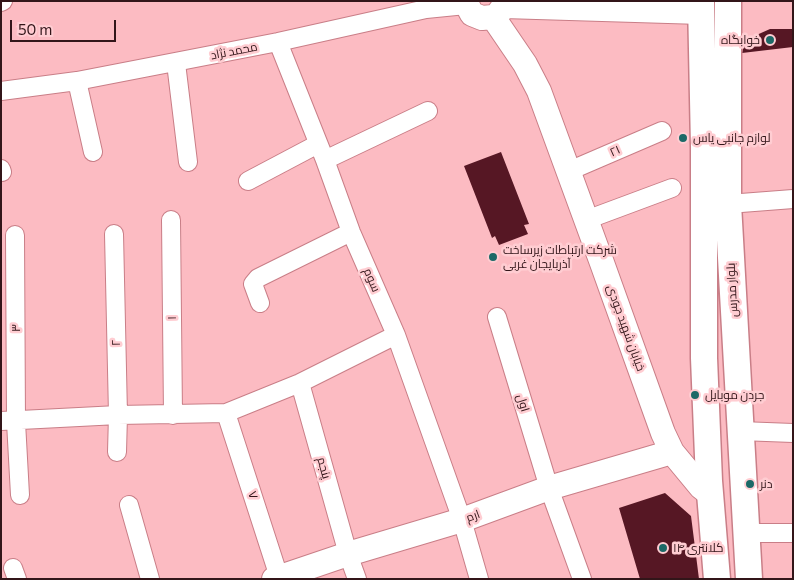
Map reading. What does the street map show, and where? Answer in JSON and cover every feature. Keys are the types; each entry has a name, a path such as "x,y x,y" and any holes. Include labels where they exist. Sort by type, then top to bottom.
{"main road":[{"name":"بلوار مدرس","path":"717,579 710,494 704,358 716,204 728,1"},
{"name":"بلوار مدرس","path":"701,7 716,204 740,431 749,579"}],"street":[{"path":"466,3 472,14 482,18 501,8 701,7"},
{"name":"محمد نژاد","path":"1,91 77,81 176,63 426,8 466,3"},
{"name":"خیابان شهید جودی","path":"501,8 538,91 569,171 663,433 672,452 701,487 710,494"},
{"name":"سوم","path":"278,42 322,152 351,232 396,335 462,520 479,579"},
{"path":"176,63 188,162"},
{"path":"77,81 93,152"},
{"path":"248,181 428,111"},
{"name":"۲۱","path":"569,171 662,131"},
{"path":"586,220 672,188"},
{"path":"716,204 793,199"},
{"name":"۱","path":"171,220 173,415"},
{"path":"260,303 253,284 258,278 351,232"},
{"name":"۲","path":"114,234 118,415 117,452"},
{"name":"۳","path":"15,235 9,421 20,495"},
{"name":"اول","path":"497,317 549,488 582,579"},
{"path":"9,421 118,415 226,413 300,383 396,335"},
{"name":"پنجم","path":"300,383 348,554 357,579"},
{"name":"۷","path":"226,413 277,578"},
{"path":"740,431 793,432"},
{"name":"ارم","path":"277,578 348,554 462,520 549,488 672,452"},
{"path":"129,505 150,579"},
{"path":"746,533 793,533"}],"building":[{"name":"خوابگاه","path":"770,29 793,29 793,47 742,53 744,44 752,37"},
{"path":"501,152 529,224 524,225 528,234 499,245 495,236 492,238 464,166"},
{"name":"کلانتری ۱۴","path":"665,493 691,516 699,579 640,579 619,508"}],"place":[{"name":"خوابگاه","path":"770,40"},
{"name":"لوازم جانبی یاس","path":"683,138"},
{"name":"شرکت ارتباطات زیرساخت آذربایجان غربی","path":"493,257"},
{"name":"جردن موبایل","path":"695,395"},
{"name":"دنر","path":"750,484"},
{"name":"کلانتری ۱۴","path":"663,548"}]}
